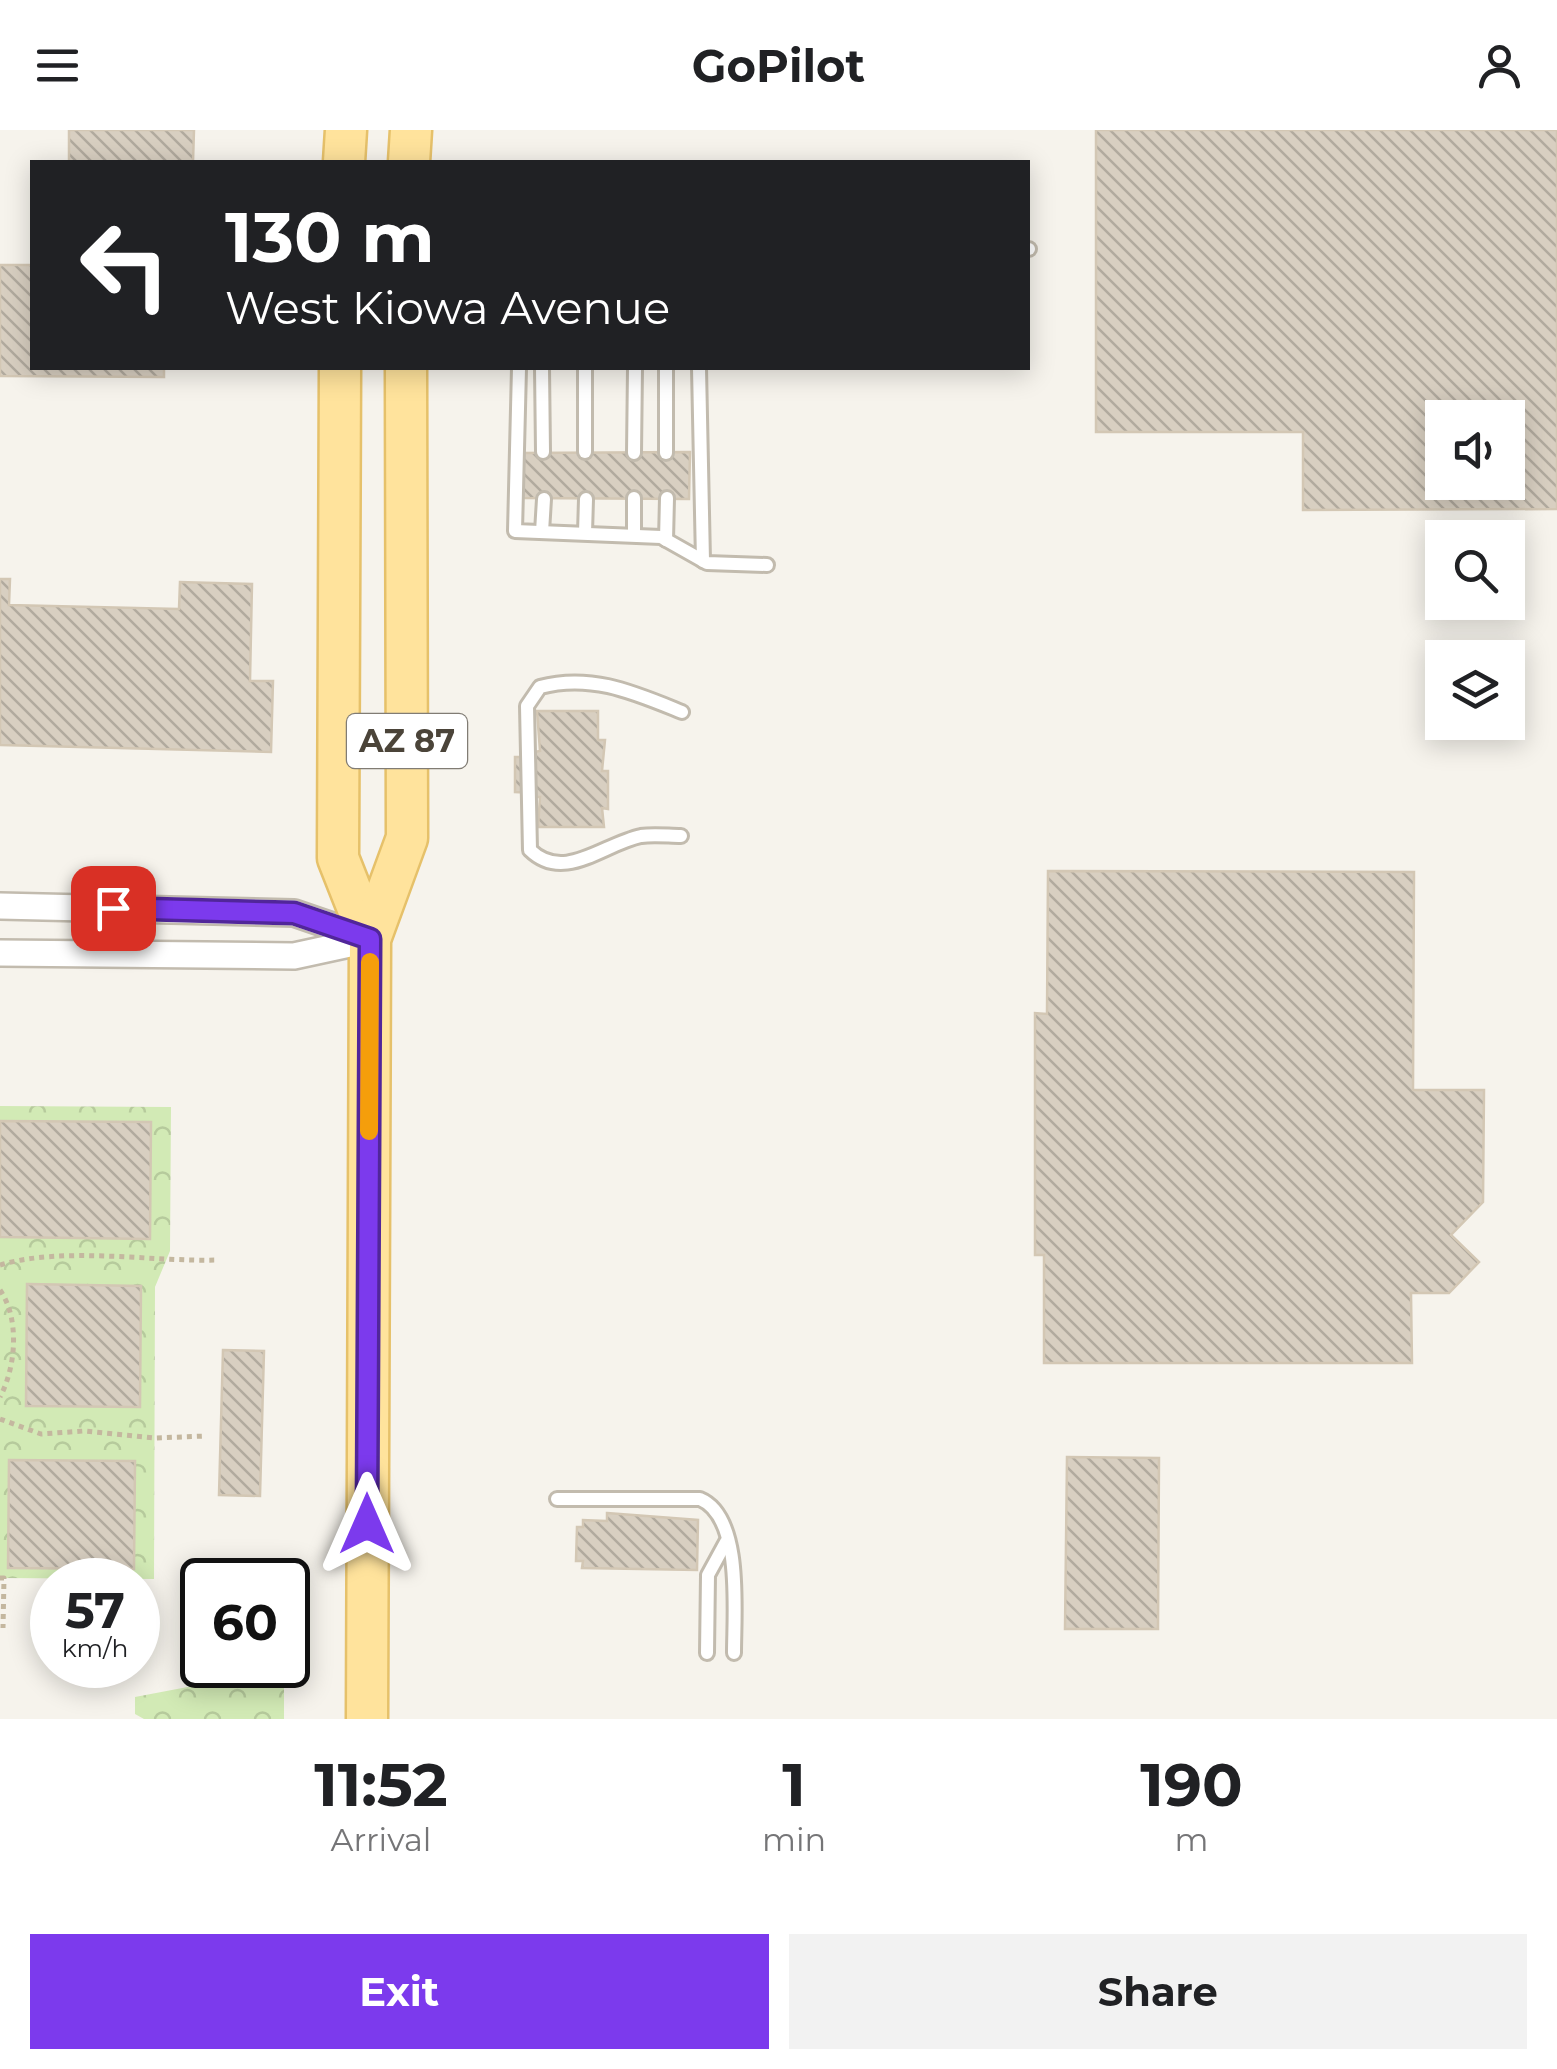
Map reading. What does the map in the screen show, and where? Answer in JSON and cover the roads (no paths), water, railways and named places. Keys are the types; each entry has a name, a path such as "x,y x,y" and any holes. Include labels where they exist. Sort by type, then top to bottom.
{"main road":[{"path":"344,160 346,130"},
{"path":"409,160 411,130"},
{"name":"AZ 87","path":"340,370 338,858 370,939"},
{"name":"AZ 87","path":"366,1719 370,939 407,838 406,370"}],"street":[{"path":"0,906 294,913 370,939"},
{"path":"0,952 294,956 370,939"}],"lane":[{"path":"519,370 515,531 634,535 666,540 703,561 767,566"},
{"path":"542,370 542,452"},
{"path":"585,370 585,452"},
{"path":"634,452 635,370"},
{"path":"666,370 666,453"},
{"path":"699,370 703,561"},
{"path":"542,532 544,498"},
{"path":"584,533 586,498"},
{"path":"634,498 634,535"},
{"path":"666,498 666,540"},
{"path":"681,836 641,836 568,864 539,859 530,850 527,706 540,687 578,681 613,685 682,712"},
{"path":"557,1498 700,1499 715,1505 724,1518 735,1572 734,1654"},
{"path":"707,1653 708,1576 726,1542"}]}
